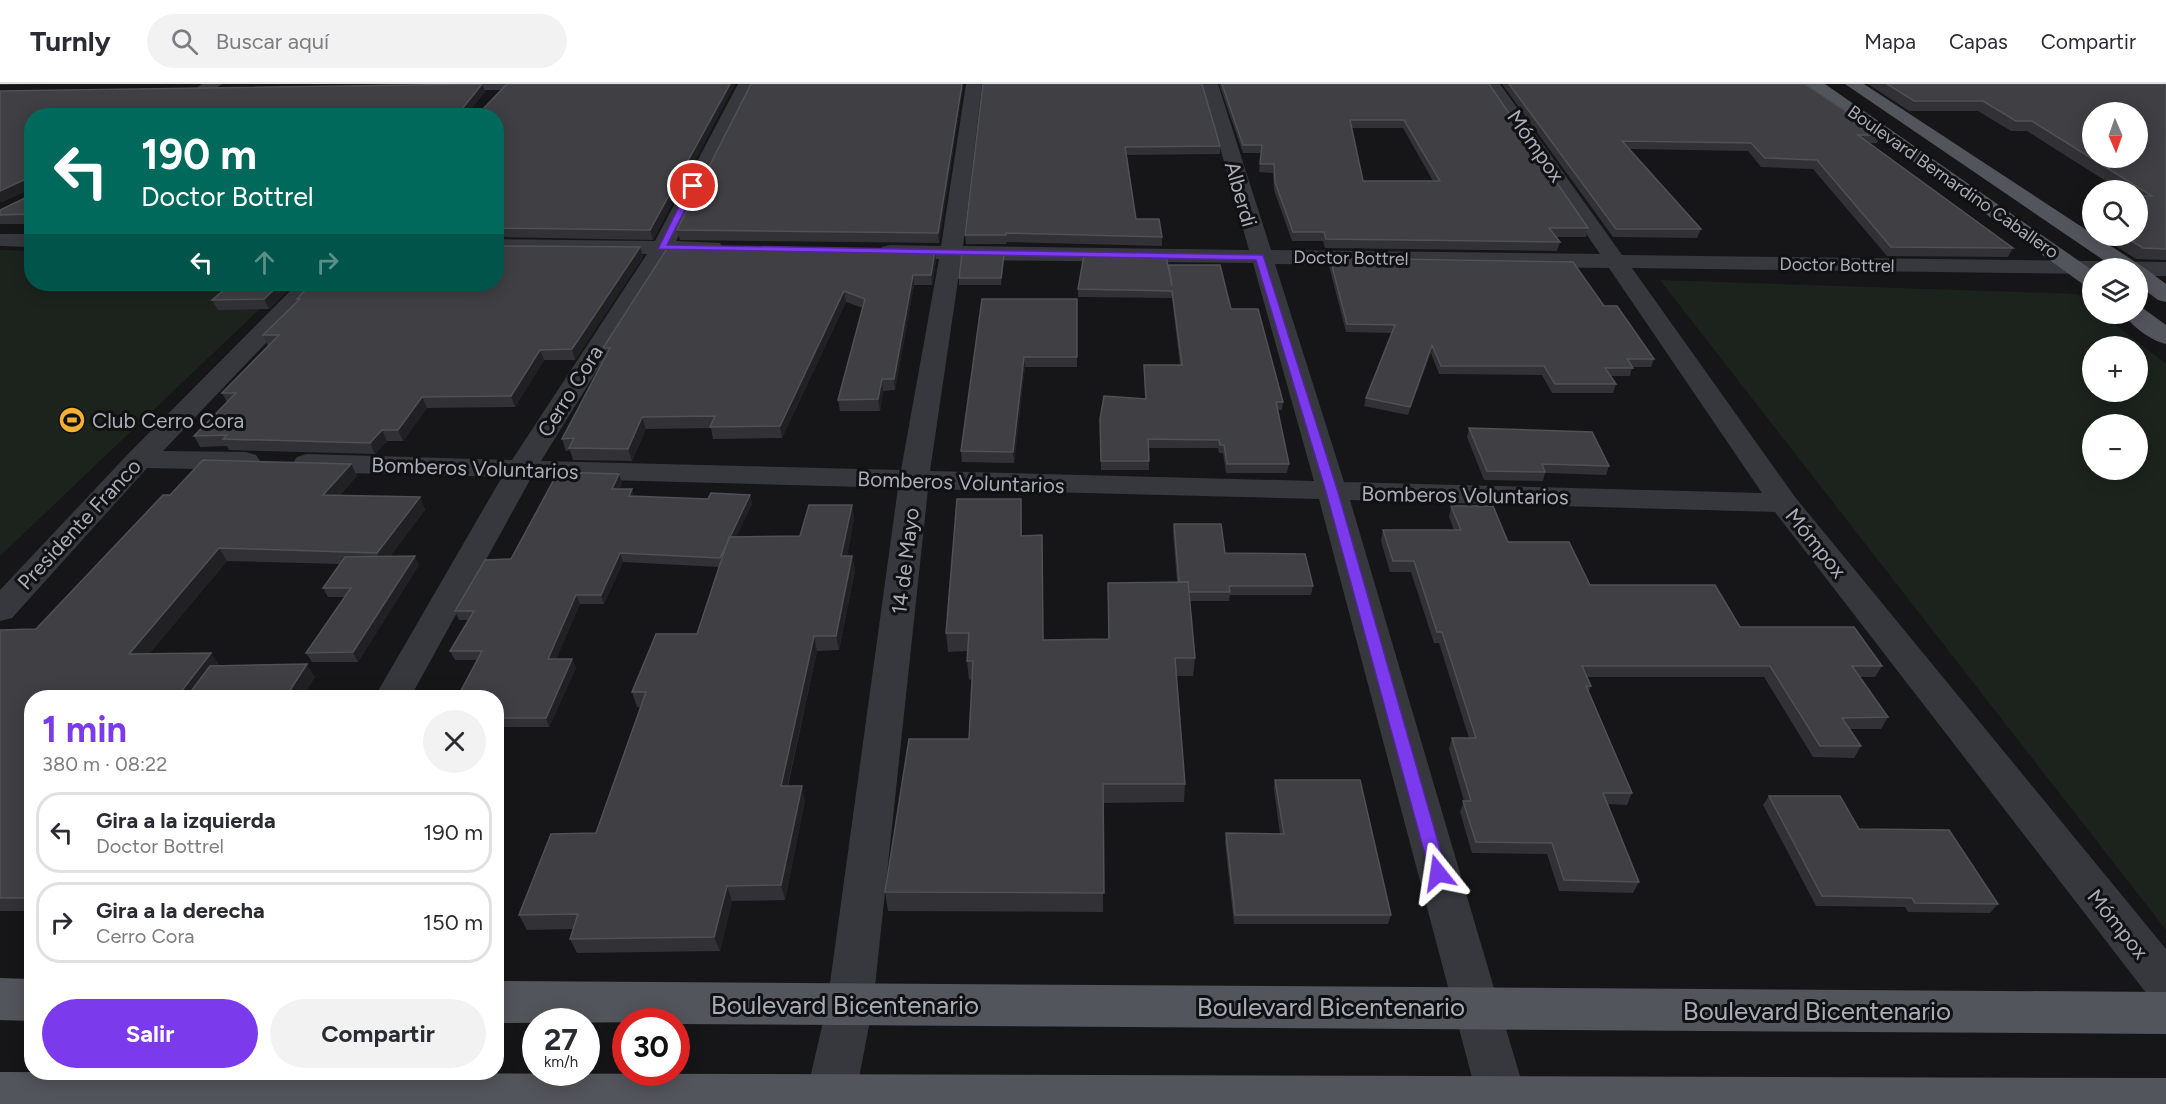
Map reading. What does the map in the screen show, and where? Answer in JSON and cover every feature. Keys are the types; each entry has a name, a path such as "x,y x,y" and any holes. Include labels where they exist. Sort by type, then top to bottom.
{"main road":[{"name":"Boulevard Bernardino Caballero","path":"1814,84 2082,273"},
{"name":"Boulevard Bernardino Caballero","path":"1853,84 2117,258"},
{"path":"2148,282 2166,295"},
{"path":"2148,323 2166,337"},
{"path":"0,999 24,1000"},
{"name":"Boulevard Bicentenario","path":"504,1002 2166,1013"},
{"path":"0,1096 175,1085 829,1101 2166,1101"}],"street":[{"path":"489,100 505,84"},
{"path":"421,86 561,84"},
{"name":"Cerro Cora","path":"397,690 521,469 662,248 746,84"},
{"name":"14 de Mayo","path":"829,1101 850,1005 914,480 951,253 974,84"},
{"name":"Alberdi","path":"1210,84 1259,257 1332,492 1502,1100"},
{"name":"Mómpox","path":"1492,84 1784,503 2166,983"},
{"path":"172,89 217,87"},
{"path":"177,108 217,87"},
{"path":"0,240 24,241"},
{"path":"504,246 731,249"},
{"name":"Doctor Bottrel","path":"870,251 1618,262 2082,274"},
{"name":"Doctor Bottrel","path":"2148,268 2166,269"},
{"name":"Presidente Franco","path":"0,610 139,459 303,291"},
{"name":"Bomberos Voluntarios","path":"139,459 1784,503"}],"shaded area":[{"name":"Club Cerro Cora","path":"0,250 24,251 24,291 279,291 0,556"},
{"path":"1660,280 2078,294 2082,297 2082,324 2115,324 2130,336 2082,336 2082,402 2148,402 2148,350 2166,364 2166,930"}],"building":[{"path":"482,84 463,108 24,108 24,180 0,191 0,91"},
{"path":"507,84 730,84 650,230 504,228 504,108 484,108"},
{"path":"751,84 962,84 938,233 677,230"},
{"path":"983,84 1202,84 1220,146 1125,147 1136,219 1159,219 1162,237 1006,233 1006,235 965,235"},
{"path":"1222,84 1489,84 1588,228 1549,228 1560,242 1326,239 1324,232 1293,232 1275,182 1274,164 1260,164 1262,145 1243,145","holes":["1350,120 1404,120 1440,181 1363,181"]},
{"path":"1509,84 1805,84 1881,135 1858,135 2013,248 1891,247 1817,160 1765,158 1751,143 1622,141 1701,229 1616,229"},
{"path":"1887,84 2166,84 2166,249 2140,246 2148,246 2148,196 2152,196 2148,194 2148,180 2126,180 2107,168 2148,168 2148,102 2082,102 2082,152 2032,121 2016,121 1983,101 1914,101"},
{"path":"24,198 24,214 0,215 0,210"},
{"path":"504,246 640,247 572,349 540,350 511,396 422,397 398,430 382,430 370,443 223,439 227,435 194,436 236,393 222,393 279,335 263,335 300,299 297,299 304,291 504,291"},
{"path":"668,247 935,251 931,275 913,275 894,379 882,379 878,399 838,400 865,299 844,291 780,426 710,427 715,416 642,417 628,449 569,448 574,438 562,439 610,348 603,348"},
{"path":"962,254 1004,254 1001,278 959,278"},
{"path":"1084,255 1166,256 1172,286 1169,265 1220,265 1231,309 1258,309 1283,402 1276,402 1289,464 1227,464 1224,445 1220,445 1219,440 1148,439 1149,461 1101,461 1100,419 1104,396 1146,399 1144,365 1182,365 1172,291 1078,289"},
{"path":"1330,258 1573,262 1604,306 1617,306 1654,359 1627,359 1633,368 1605,368 1616,384 1555,384 1544,366 1441,366 1432,345 1410,407 1366,398 1395,325 1347,324"},
{"path":"223,291 273,291 264,299 212,300"},
{"path":"982,299 1077,299 1077,357 1024,357 1013,452 961,451"},
{"path":"1469,428 1592,432 1609,466 1542,464 1545,472 1487,471"},
{"path":"203,460 351,464 323,495 420,497 377,553 219,548 129,654 211,653 182,690 24,690 24,898 0,898 0,630 36,629 163,495 170,495"},
{"path":"558,472 619,474 612,489 632,489 629,496 708,499 711,493 750,495 720,558 620,553 601,595 576,595 548,659 572,659 546,718 504,718 504,690 461,690 482,651 450,651 474,611 455,611 485,560 511,559"},
{"path":"957,499 1021,499 1021,536 1042,535 1043,640 1109,639 1108,583 1188,582 1195,658 1175,658 1185,784 1103,784 1104,893 885,892 909,739 969,739 973,661 967,661 969,633 946,633"},
{"path":"809,505 852,505 841,556 852,556 836,636 814,636 781,786 802,786 781,885 727,886 714,937 570,939 578,914 519,915 551,834 596,833 646,692 632,692 656,634 697,634 729,537 800,536"},
{"path":"1451,506 1493,506 1508,542 1569,542 1590,585 1715,585 1740,627 1854,627 1882,666 1852,666 1888,717 1842,718 1861,746 1820,746 1770,666 1582,666 1591,686 1586,686 1632,793 1603,793 1639,882 1564,880 1552,843 1476,842 1463,801 1471,801 1452,738 1476,738 1442,632 1437,632 1414,561 1393,561 1383,530 1461,530"},
{"path":"1174,524 1221,524 1225,553 1305,554 1313,586 1229,586 1230,592 1189,592 1188,582 1179,582"},
{"path":"415,556 353,652 306,653 351,588 323,588 345,557"},
{"path":"307,664 290,690 192,690 210,666"},
{"path":"1275,780 1360,780 1391,915 1235,915 1226,833 1284,834"},
{"path":"1769,796 1840,796 1859,829 1949,830 1998,904 1915,903 1912,898 1822,896"}],"place":[{"name":"Club Cerro Cora","path":"72,420"}],"route":[{"path":"693,186 662,248 1259,257 1332,492 1438,873"}]}
